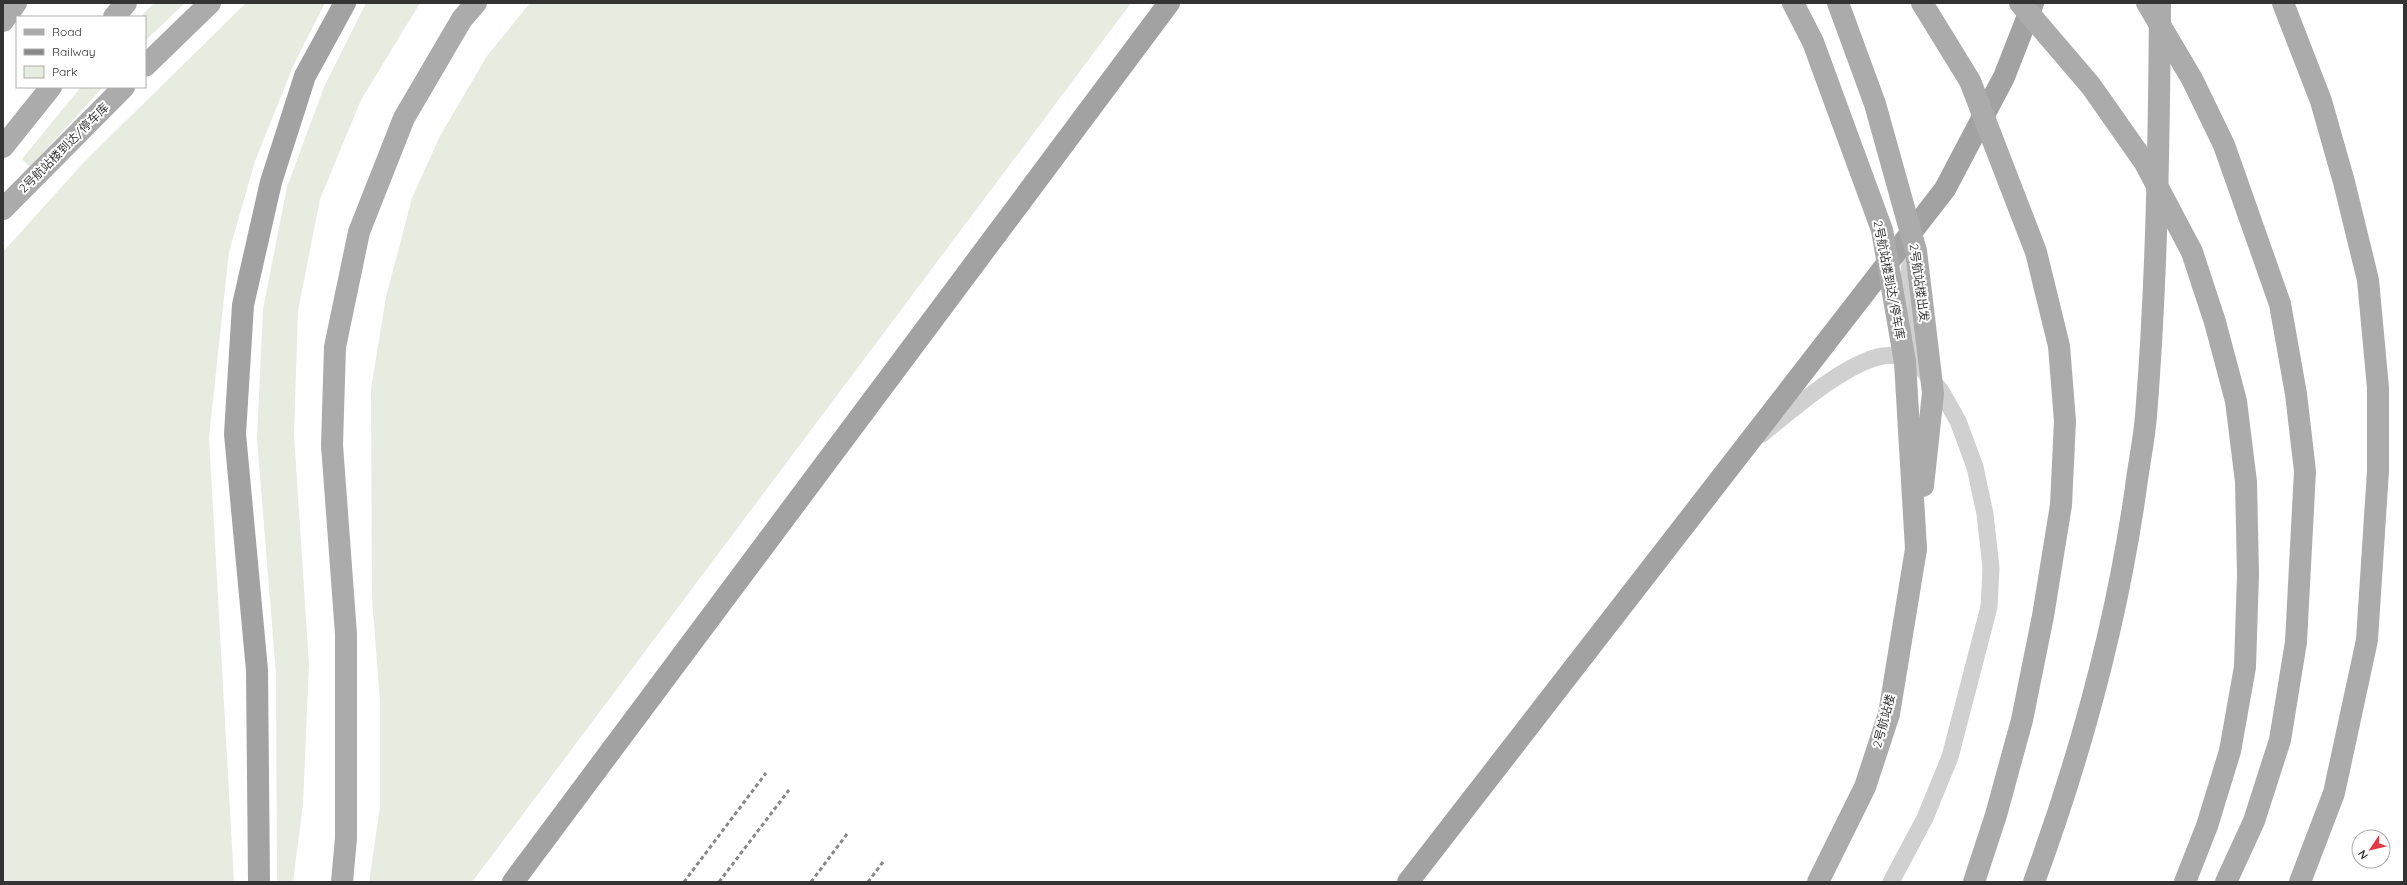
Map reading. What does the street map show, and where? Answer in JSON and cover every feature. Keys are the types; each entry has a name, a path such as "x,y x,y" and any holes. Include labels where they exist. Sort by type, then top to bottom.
{"highway":[{"path":"259,882 257,670 235,434 242,305 271,182 305,76 345,3"},
{"path":"513,882 1169,3"},
{"path":"1408,882 1945,189 1973,140 2004,77 2033,3"}],"main road":[{"path":"3,21 16,3"},
{"path":"115,16 126,3"},
{"path":"146,65 210,3"},
{"path":"342,882 346,838 346,634 332,445 335,347 359,232 404,118 462,18 476,3"},
{"name":"2号航站楼到达/停车库","path":"1793,3 1813,42 1882,230 1905,362 1916,549"},
{"name":"2号航站楼出发","path":"1838,3 1875,104 1916,251 1933,393 1916,549"},
{"path":"1922,3 1970,81 2036,252 2059,346 2065,421 2061,505 2043,616 2022,720 1996,815 1974,882"},
{"path":"2020,3 2091,86 2145,163 2192,252 2215,322 2236,401 2246,482 2248,574 2245,667 2230,751 2207,826 2185,882"},
{"path":"2147,3 2192,79 2224,145 2280,304 2296,394 2305,471 2296,642 2280,740 2254,821 2226,882"},
{"path":"2034,882 2080,750 2108,636 2131,521 2146,417 2159,122 2160,3"},
{"path":"2283,3 2321,101 2344,182 2368,280 2378,388 2378,472 2367,640 2334,793 2300,882"},
{"path":"3,147 50,88"},
{"name":"2号航站楼到达/停车库","path":"3,210 123,88"},
{"name":"2号航站楼","path":"1818,882 1865,787 1889,714 1916,549"}],"lane":[{"path":"1891,882 1925,818 1950,757 1989,607 1991,568 1986,522 1975,467 1958,421 1941,391 1914,359 1905,300 1908,267 1918,224"},
{"path":"1747,444 1836,378 1865,362 1883,356 1914,359"}],"green space":[{"path":"154,3 185,3 146,40 146,16 141,16"},
{"path":"246,3 325,3 294,64 255,161 229,252 209,437 234,882 3,882 3,252 85,161"},
{"path":"366,3 420,3 361,100 320,199 298,311 294,435 309,665 303,804 293,882 277,882 276,674 257,439 263,309 287,187 324,87"},
{"path":"530,3 1131,3 472,882 369,882 380,807 380,702 372,598 371,389 386,297 412,198 440,136 487,56"},
{"path":"80,88 102,88 30,167 22,159"}],"railway":[{"path":"684,882 766,773"},
{"path":"719,882 789,790"},
{"path":"811,882 847,834"},
{"path":"868,882 883,862"}]}
